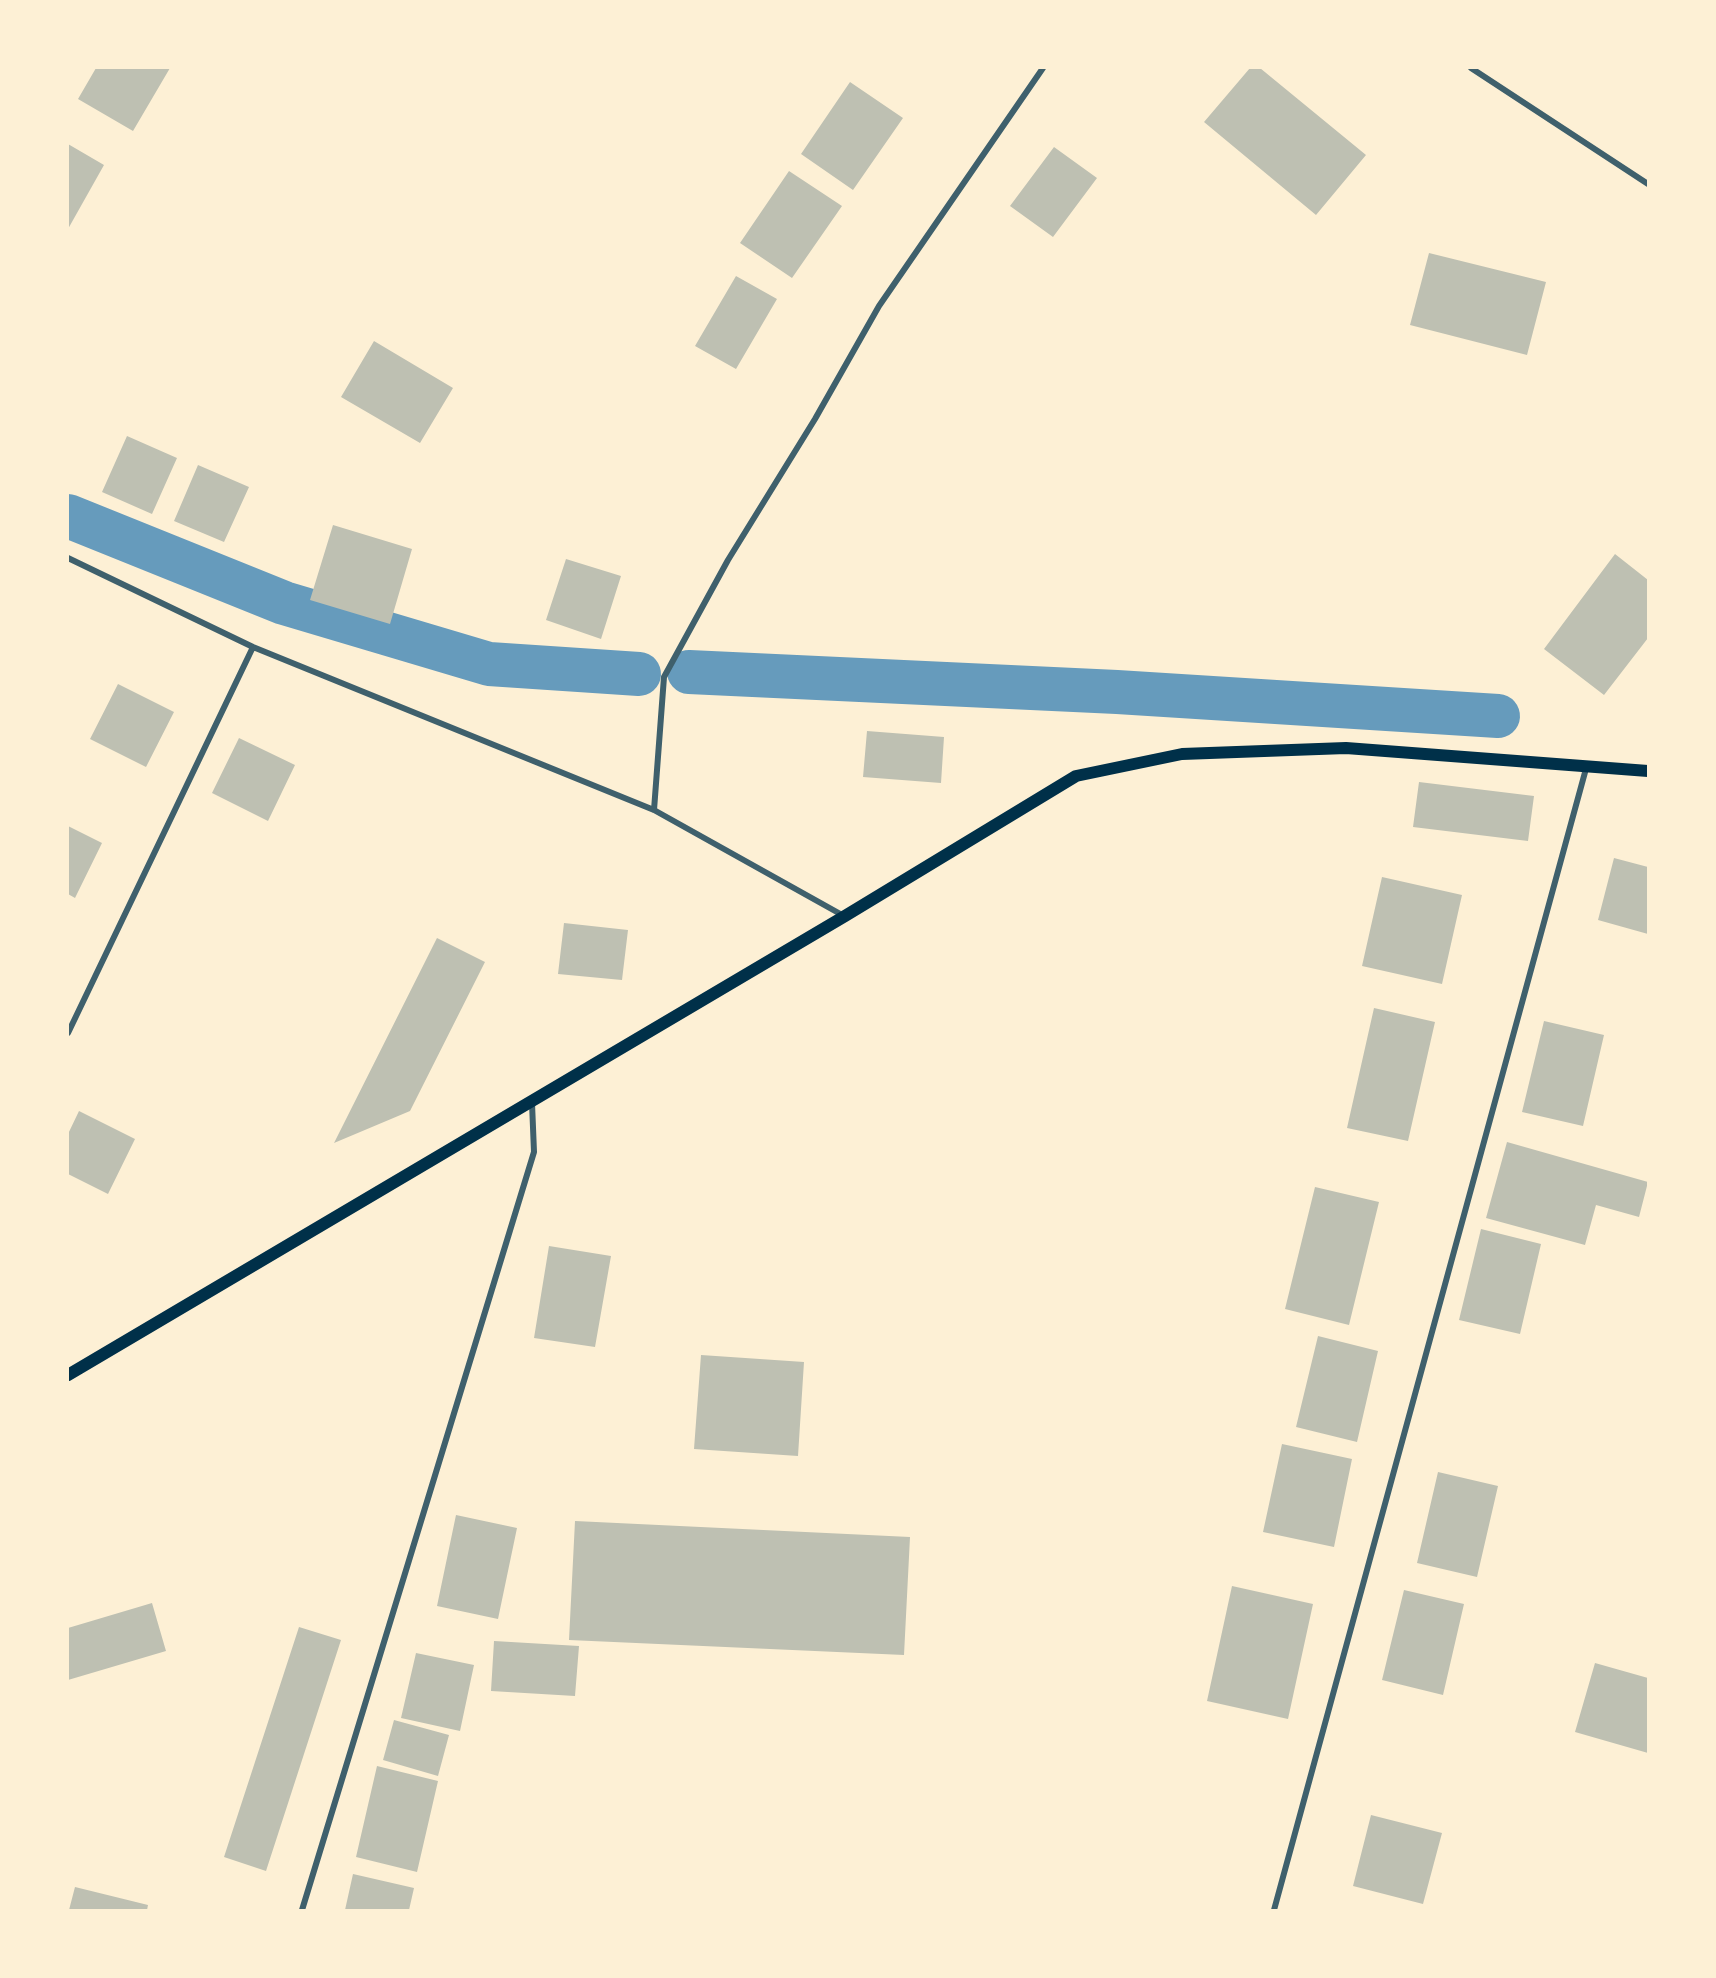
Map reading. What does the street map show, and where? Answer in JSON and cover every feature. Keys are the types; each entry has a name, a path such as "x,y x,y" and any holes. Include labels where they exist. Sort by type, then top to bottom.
{"main road":[{"path":"68,1376 531,1099 845,916 1076,776 1182,754 1346,748 1648,771"}],"street":[{"path":"654,810 664,677 728,560 815,419 879,306 1043,68"},
{"path":"1471,68 1648,184"},
{"path":"68,558 253,647 654,810 845,916"},
{"path":"68,1033 253,647"},
{"path":"1274,1911 1587,765"},
{"path":"303,1911 534,1152 531,1099"}],"building":[{"path":"96,68 170,68 133,131 78,99"},
{"path":"1250,68 1260,68 1366,155 1316,215 1204,122"},
{"path":"850,82 903,118 853,190 801,154"},
{"path":"68,144 104,165 68,229"},
{"path":"1054,147 1097,178 1053,237 1010,206"},
{"path":"789,171 842,206 792,278 740,243"},
{"path":"1429,253 1546,282 1527,355 1410,325"},
{"path":"736,276 777,299 736,369 695,346"},
{"path":"374,341 453,388 420,443 341,397"},
{"path":"127,436 177,458 152,514 102,492"},
{"path":"198,465 249,487 224,542 174,521"},
{"path":"333,525 412,549 390,624 310,600"},
{"path":"1615,554 1648,580 1648,638 1604,695 1544,649"},
{"path":"566,559 621,576 601,639 546,620"},
{"path":"118,684 174,712 146,767 90,739"},
{"path":"867,731 944,737 941,783 863,777"},
{"path":"239,738 295,765 268,821 212,793"},
{"path":"1419,782 1534,796 1528,841 1413,827"},
{"path":"68,826 102,843 75,898 68,894"},
{"path":"1614,858 1648,867 1648,934 1598,920"},
{"path":"1382,877 1462,895 1442,984 1362,966"},
{"path":"564,923 628,930 622,980 558,974"},
{"path":"437,938 485,962 410,1111 334,1143"},
{"path":"1374,1008 1435,1022 1408,1141 1347,1128"},
{"path":"1544,1021 1604,1035 1583,1126 1522,1112"},
{"path":"79,1111 135,1139 108,1194 68,1174 68,1134"},
{"path":"1507,1142 1648,1182 1639,1217 1596,1205 1585,1245 1486,1218"},
{"path":"1315,1187 1379,1202 1349,1325 1285,1309"},
{"path":"1481,1229 1541,1244 1520,1334 1459,1320"},
{"path":"549,1246 611,1256 595,1347 534,1338"},
{"path":"1318,1336 1378,1351 1357,1442 1296,1427"},
{"path":"701,1355 804,1362 798,1456 694,1449"},
{"path":"1282,1444 1352,1459 1334,1547 1263,1532"},
{"path":"1438,1472 1498,1486 1477,1577 1417,1563"},
{"path":"456,1515 517,1528 498,1619 437,1606"},
{"path":"575,1521 910,1537 904,1655 569,1640"},
{"path":"1232,1586 1313,1604 1288,1719 1207,1701"},
{"path":"1404,1590 1464,1604 1443,1695 1382,1680"},
{"path":"152,1603 166,1651 68,1680 68,1628"},
{"path":"299,1627 341,1640 266,1871 224,1857"},
{"path":"494,1641 579,1646 575,1696 491,1691"},
{"path":"416,1653 474,1665 460,1731 401,1718"},
{"path":"1595,1663 1648,1678 1648,1753 1575,1732"},
{"path":"394,1720 449,1735 438,1776 383,1760"},
{"path":"377,1766 438,1781 417,1872 356,1857"},
{"path":"1371,1815 1442,1833 1423,1904 1353,1886"},
{"path":"353,1874 414,1888 409,1910 345,1910"},
{"path":"75,1887 148,1905 147,1910 69,1910"}],"waterway":[{"path":"68,516 284,603 489,664 639,674"},
{"path":"689,672 1117,692 1498,716"}]}
